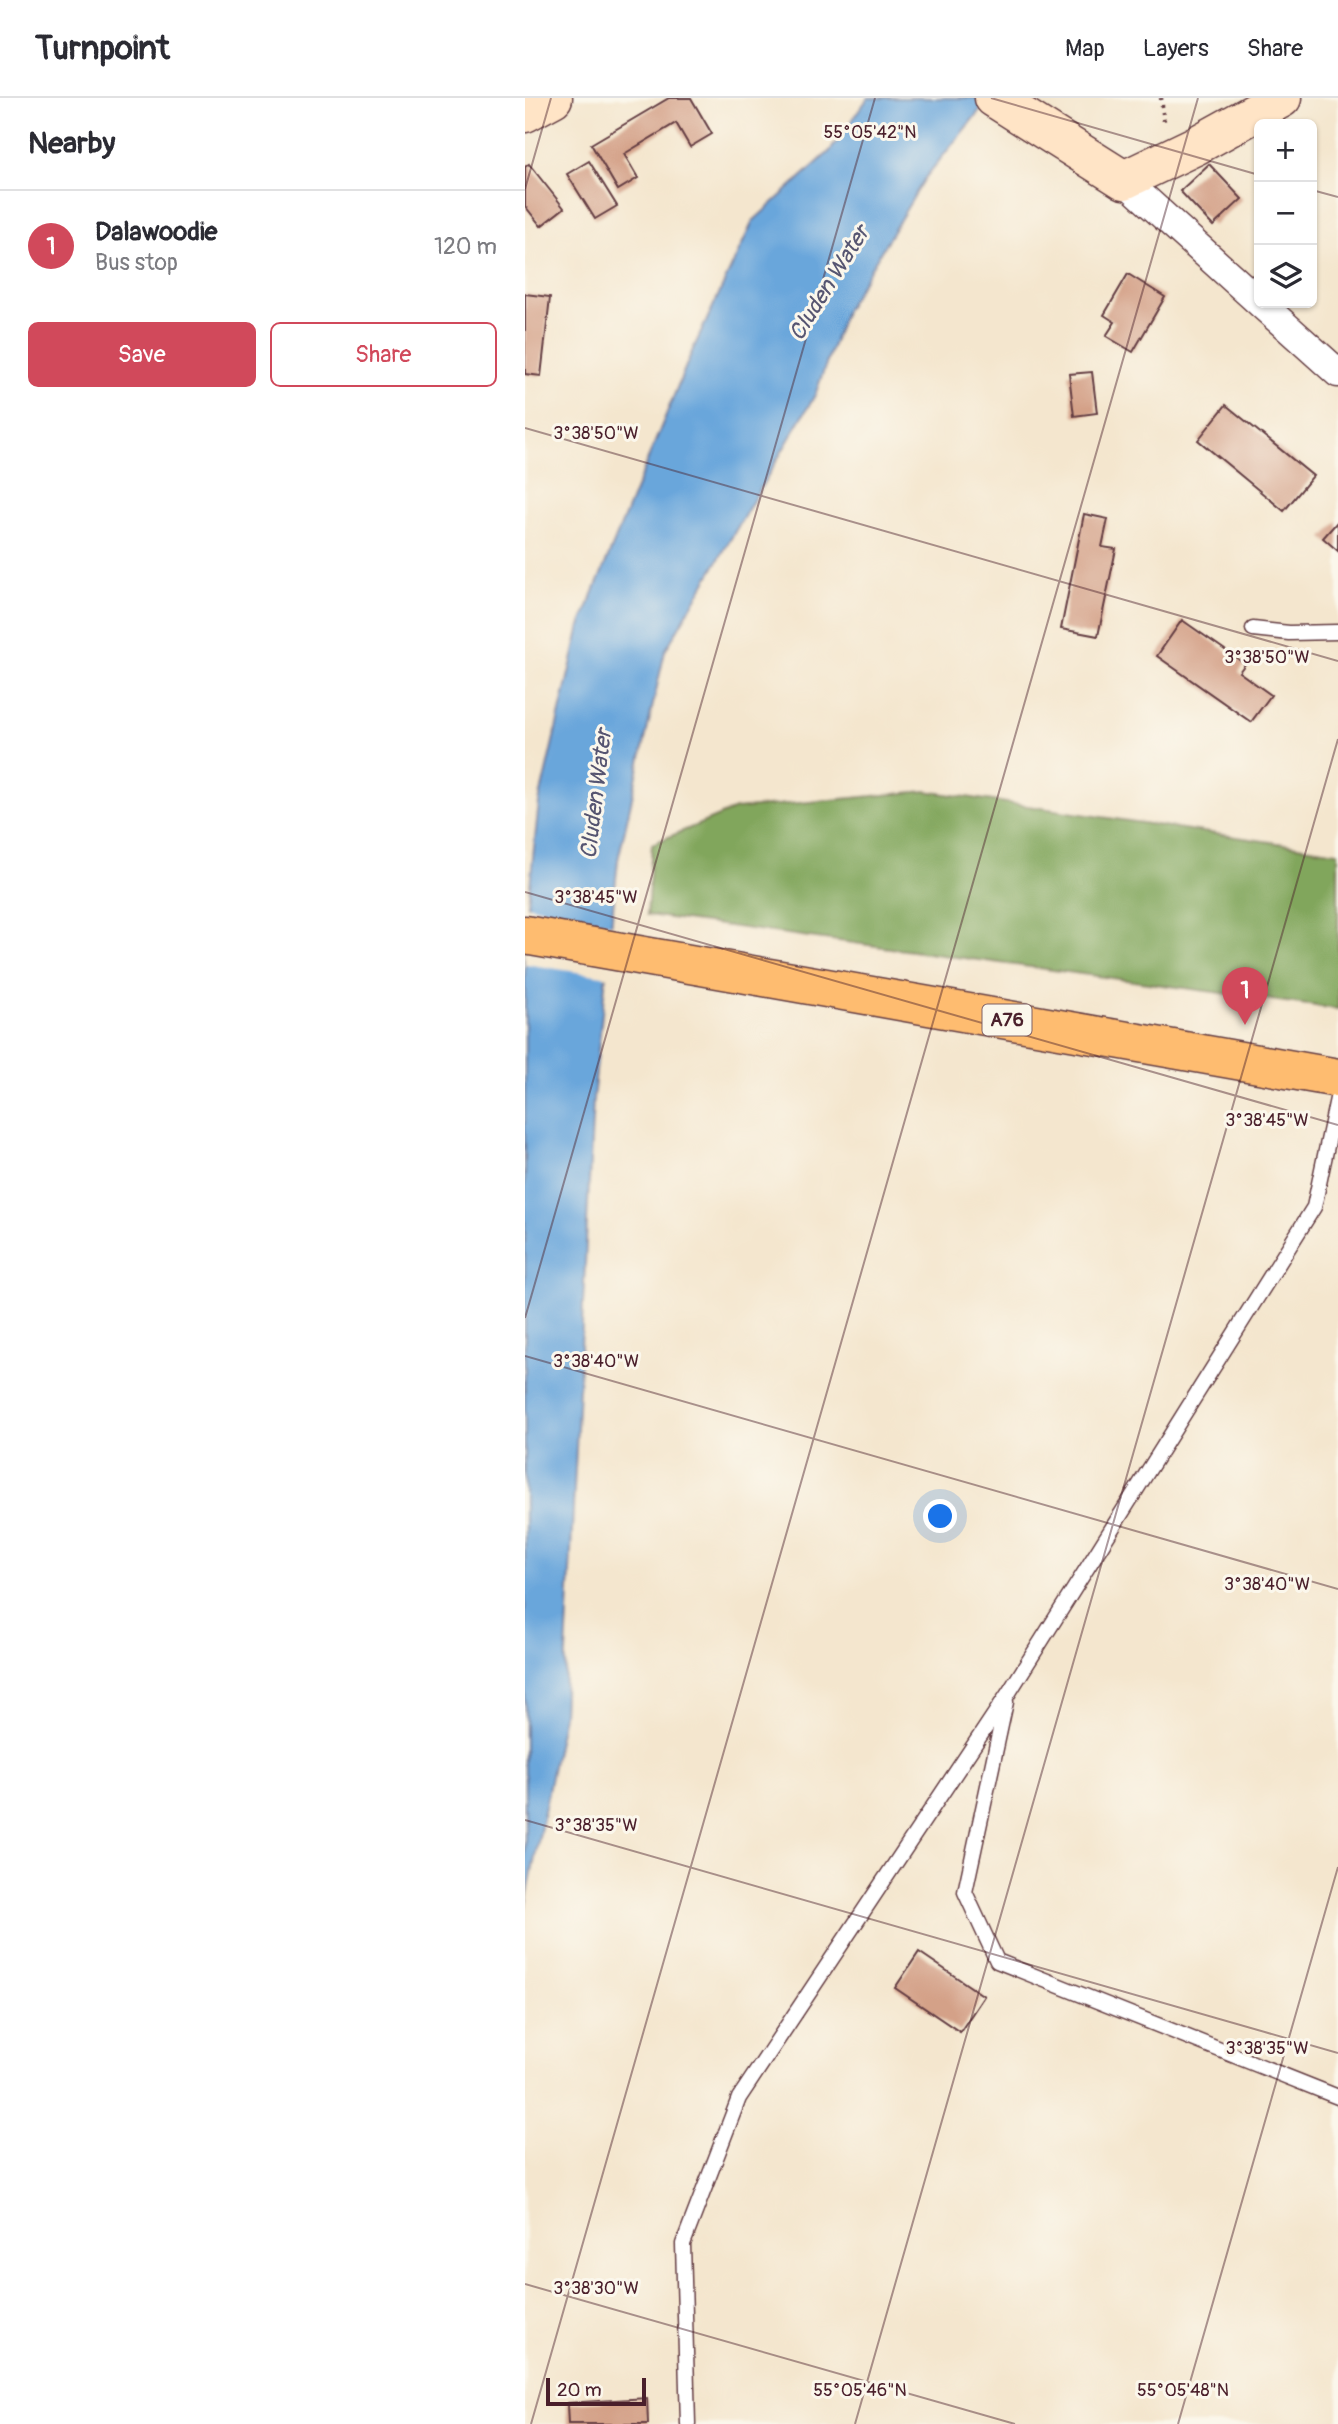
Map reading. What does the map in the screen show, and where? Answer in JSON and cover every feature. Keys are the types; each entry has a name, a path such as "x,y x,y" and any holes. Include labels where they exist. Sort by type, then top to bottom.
{"highway":[{"name":"A76","path":"525,935 1338,1077"}],"street":[{"path":"525,113 553,98"},
{"path":"994,98 1124,180 1254,297"},
{"path":"1124,180 1195,146 1282,98"},
{"path":"1267,308 1338,373"}],"lane":[{"path":"1253,629 1289,633 1338,632"},
{"path":"688,2424 683,2244 739,2098 1008,1694 1314,1207 1338,1094"},
{"path":"1008,1694 965,1892 997,1961 1338,2097"}],"green space":[{"path":"926,791 1338,852 1338,1009 647,915 652,844 735,809"}],"water":[{"name":"Cluden Water","path":"868,98 990,98 925,178 845,311 815,395 665,651 618,860 593,1100 563,1715 525,1908 525,931 539,802 580,626 690,356 753,221 830,151"}],"pier":[{"path":"525,905 615,925 609,977 525,964"}],"building":[{"path":"669,98 691,98 712,134 690,147 676,123 624,154 638,178 618,190 591,144"},
{"path":"589,161 617,206 595,219 567,174"},
{"path":"529,164 564,208 541,226 525,206 525,167"},
{"path":"1209,164 1242,199 1213,226 1180,191"},
{"path":"1128,274 1165,297 1133,352 1106,336 1115,322 1104,315"},
{"path":"525,294 550,297 541,376 525,374"},
{"path":"1092,372 1097,413 1074,416 1069,374"},
{"path":"1226,405 1313,476 1284,511 1198,440"},
{"path":"1084,514 1108,519 1102,547 1116,549 1098,636 1061,629"},
{"path":"1338,521 1338,551 1323,538"},
{"path":"1182,620 1245,664 1239,672 1271,695 1251,722 1157,656"},
{"path":"919,1952 984,1996 960,2032 895,1988"},
{"path":"647,2398 648,2424 568,2424 567,2403"}],"place":[{"name":"Dalawoodie","path":"1245,1025"}]}
